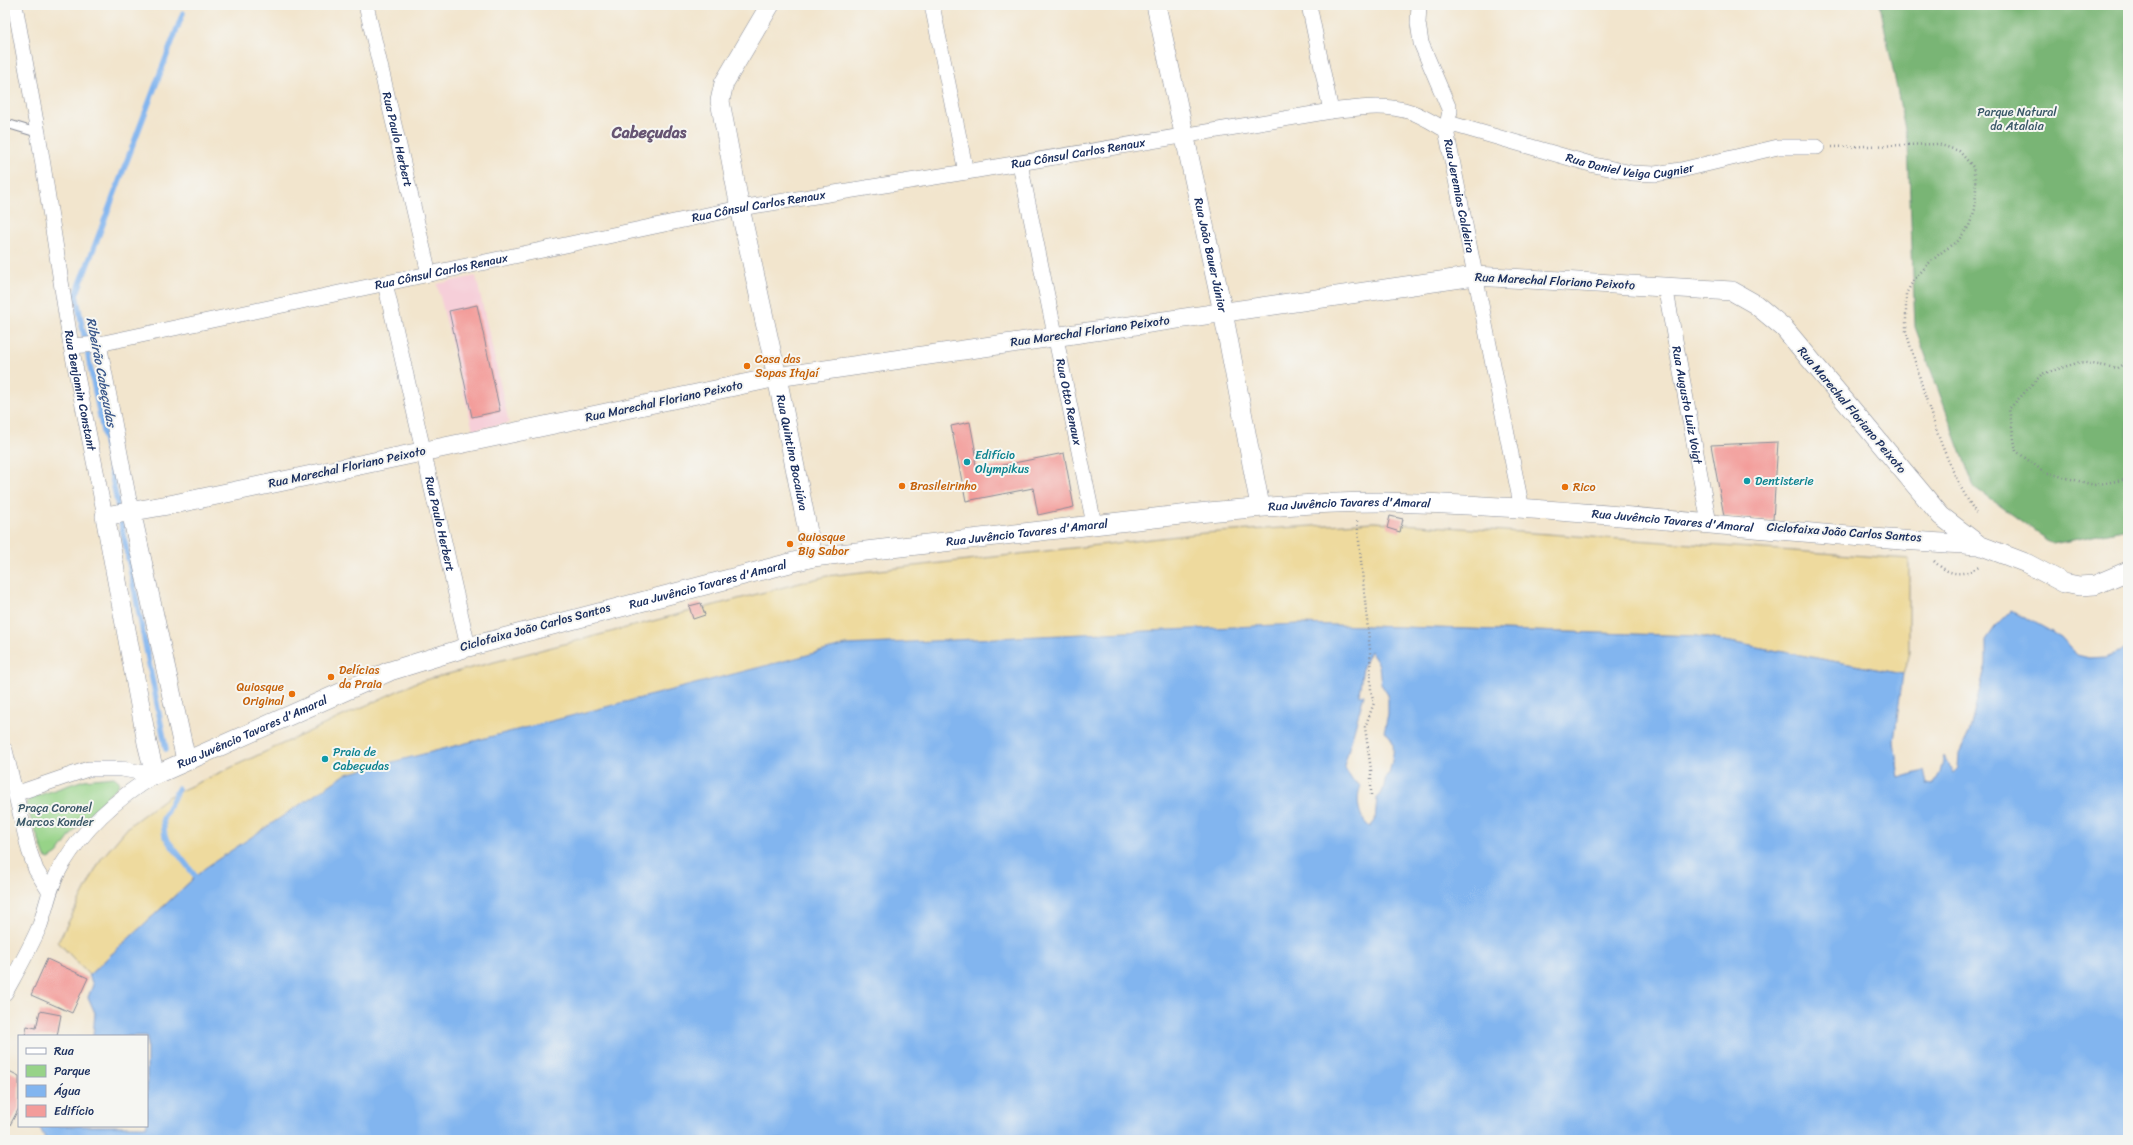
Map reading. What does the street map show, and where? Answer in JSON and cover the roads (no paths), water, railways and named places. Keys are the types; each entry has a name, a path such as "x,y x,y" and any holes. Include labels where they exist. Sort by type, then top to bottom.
{"street":[{"name":"Rua Benjamin Constant","path":"15,5 38,133 71,346 119,513 186,760"},
{"name":"Rua Paulo Herbert","path":"366,5 429,274"},
{"name":"Rua Quintino Bocaiúva","path":"770,5 724,83 720,101 740,208 814,557"},
{"path":"932,5 966,172"},
{"name":"Rua João Bauer Júnior","path":"1156,5 1223,312 1260,506"},
{"path":"1309,5 1331,111"},
{"name":"Rua Jeremias Caldeira","path":"1419,5 1418,23 1421,43 1450,111 1446,130 1522,509"},
{"name":"Rua Cônsul Carlos Renaux","path":"71,346 99,344 740,208 1020,164 1331,111 1370,106 1390,108 1411,112 1446,130"},
{"name":"Rua Daniel Veiga Cugnier","path":"1446,130 1456,125 1594,165 1632,173 1655,174 1681,170 1778,147 1817,147"},
{"name":"Rua Otto Renaux","path":"1020,164 1057,336 1094,524"},
{"name":"Rua Marechal Floriano Peixoto","path":"119,513 423,452 777,377 1475,276 1732,291 1755,304 1784,328 1941,516 1979,545"},
{"name":"Rua Paulo Herbert","path":"385,283 468,646"},
{"name":"Rua Augusto Luiz Voigt","path":"1665,286 1710,523"},
{"name":"Rua Benjamin Constant","path":"99,344 147,743 155,775"},
{"name":"Rua Juvêncio Tavares d'Amaral","path":"5,993 40,925 49,891 61,866 79,839 114,803 129,791 155,775 390,671 468,646 814,557 1260,506 1356,503 1418,504 1522,509 1710,523 1934,543 1979,545"},
{"path":"1934,543 1942,532 1943,525 1941,516"},
{"path":"1979,545 2026,563 2064,583 2079,586 2095,585 2128,571"},
{"path":"5,750 29,850 36,870 49,891"},
{"path":"15,794 88,769 122,769 155,775"}],"lane":[{"path":"5,123 38,133"}],"water":[{"path":"2012,610 2061,637 2077,655 2089,658 2106,657 2128,648 2128,1140 46,1140 40,1127 148,1127 148,1035 93,1035 95,1013 88,997 93,985 89,975 205,868 346,774 846,645 1298,624 1697,636 1903,674 1894,741 1899,778 1924,771 1927,784 1933,785 1940,773 1944,756 1953,773 1958,768 1959,754 1969,733 1986,664 1986,640 1995,627","holes":["1370,651 1379,665 1381,684 1388,695 1388,714 1384,732 1389,735 1392,740 1393,750 1389,774 1386,776 1382,791 1377,798 1375,821 1370,827 1363,819 1359,808 1358,796 1361,786 1352,780 1344,766 1364,695 1359,694 1363,666"]}],"waterway":[{"name":"Ribeirão Cabeçudas","path":"166,749 76,295 183,13"},
{"name":"Ribeirão Cabeçudas","path":"178,789 163,819 165,837 196,877"}],"place":[{"name":"Casa das Sopas Itajaí","path":"747,366"},
{"name":"Edifício Olympikus","path":"967,462"},
{"name":"Dentisterie","path":"1747,481"},
{"name":"Brasileirinho","path":"902,486"},
{"name":"Rico","path":"1565,487"},
{"name":"Quiosque Big Sabor","path":"790,544"},
{"name":"Delícias da Praia","path":"331,677"},
{"name":"Quiosque Original","path":"292,694"},
{"name":"Praia de Cabeçudas","path":"325,759"}],"district":[{"name":"Cabeçudas","path":"649,132"}],"park label":[{"name":"Parque Natural da Atalaia","path":"2017,119"},
{"name":"Praça Coronel Marcos Konder","path":"55,815"}]}
